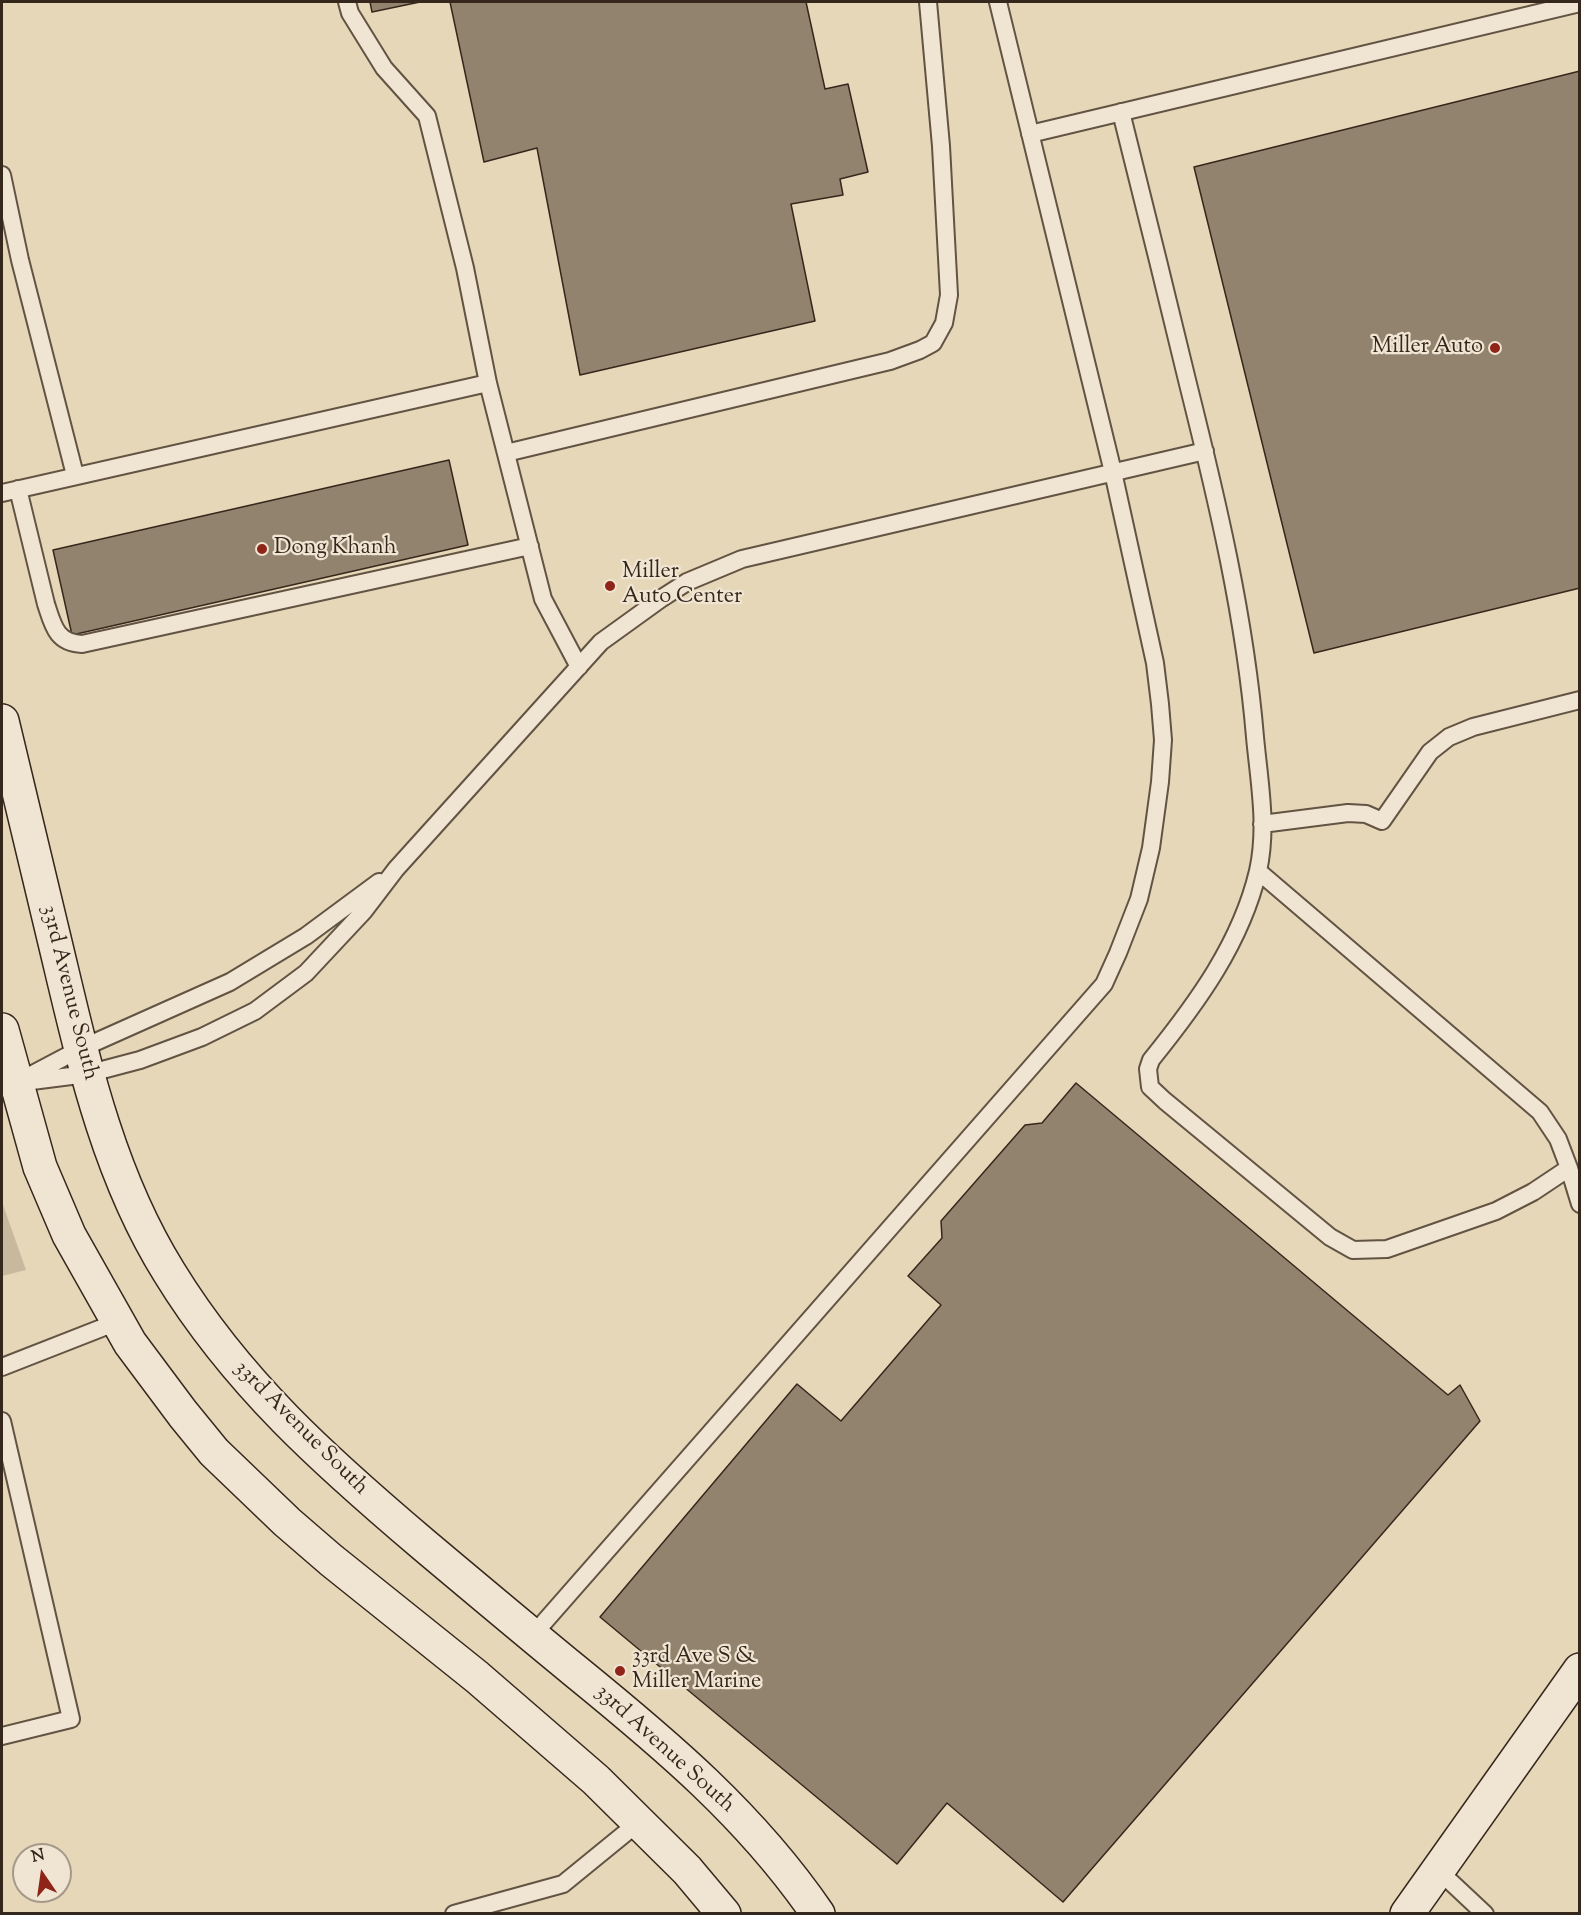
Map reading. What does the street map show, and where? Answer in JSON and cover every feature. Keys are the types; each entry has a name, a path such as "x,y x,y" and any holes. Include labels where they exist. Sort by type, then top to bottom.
{"main road":[{"name":"33rd Avenue South","path":"2,721 84,1062 113,1156 147,1234 170,1275 224,1353 261,1395 324,1458 532,1636 666,1746 724,1800 786,1869 818,1914"},
{"path":"2,1030 40,1167 69,1235 117,1322 158,1382 214,1452 287,1522 331,1560 477,1677 596,1780 687,1870 723,1914"},
{"path":"1407,1914 1580,1670"}],"lane":[{"path":"347,2 350,13 384,68 427,116 465,268 488,382 543,599 579,667"},
{"path":"506,453 890,361 933,343 944,323 949,295 941,146 928,2"},
{"path":"532,1636 1104,984 1139,899 1151,848 1163,740 1155,663 1113,472 998,2"},
{"path":"1030,134 1580,3"},
{"path":"1121,112 1205,452 1233,580 1253,713 1263,836 1258,872 1244,914 1227,951 1203,992 1150,1060 1148,1069 1150,1087 1330,1237 1353,1250 1387,1249 1496,1211 1533,1192 1569,1168"},
{"path":"2,175 20,260 75,475"},
{"path":"488,382 10,491 51,620 57,633 64,640 73,644 82,644 530,546"},
{"path":"16,1083 84,1062 140,1060 171,1049 202,1037 255,1011 306,973 364,911 396,869 601,642 662,597 687,582 742,560 1205,452"},
{"path":"1262,824 1348,813 1366,814 1382,821 1430,752 1449,737 1473,726 1580,700"},
{"path":"16,1083 84,1062 230,982 306,936 396,869"},
{"path":"1258,872 1540,1112 1558,1138 1580,1204"},
{"path":"2,1367 117,1322"},
{"path":"2,1421 71,1719 2,1736"},
{"path":"454,1914 564,1884 639,1822"},
{"path":"1438,1870 1485,1914"}],"shaded area":[{"path":"2,1202 26,1270 2,1276"}],"building":[{"path":"370,2 420,2 372,12"},
{"path":"450,2 806,2 825,89 848,84 868,172 840,179 843,195 791,204 815,321 580,375 537,148 484,162"},
{"path":"1580,71 1580,588 1314,653 1194,167"},
{"path":"449,460 468,545 72,635 53,550"},
{"path":"1076,1083 1448,1395 1460,1385 1480,1421 1063,1902 947,1803 897,1864 600,1617 797,1384 841,1421 941,1305 908,1276 942,1238 941,1221 1025,1125 1042,1123"}],"place":[{"name":"Miller Auto","path":"1495,348"},
{"name":"Dong Khanh","path":"262,549"},
{"name":"Miller Auto Center","path":"610,586"},
{"name":"33rd Ave S & Miller Marine","path":"620,1671"}]}
